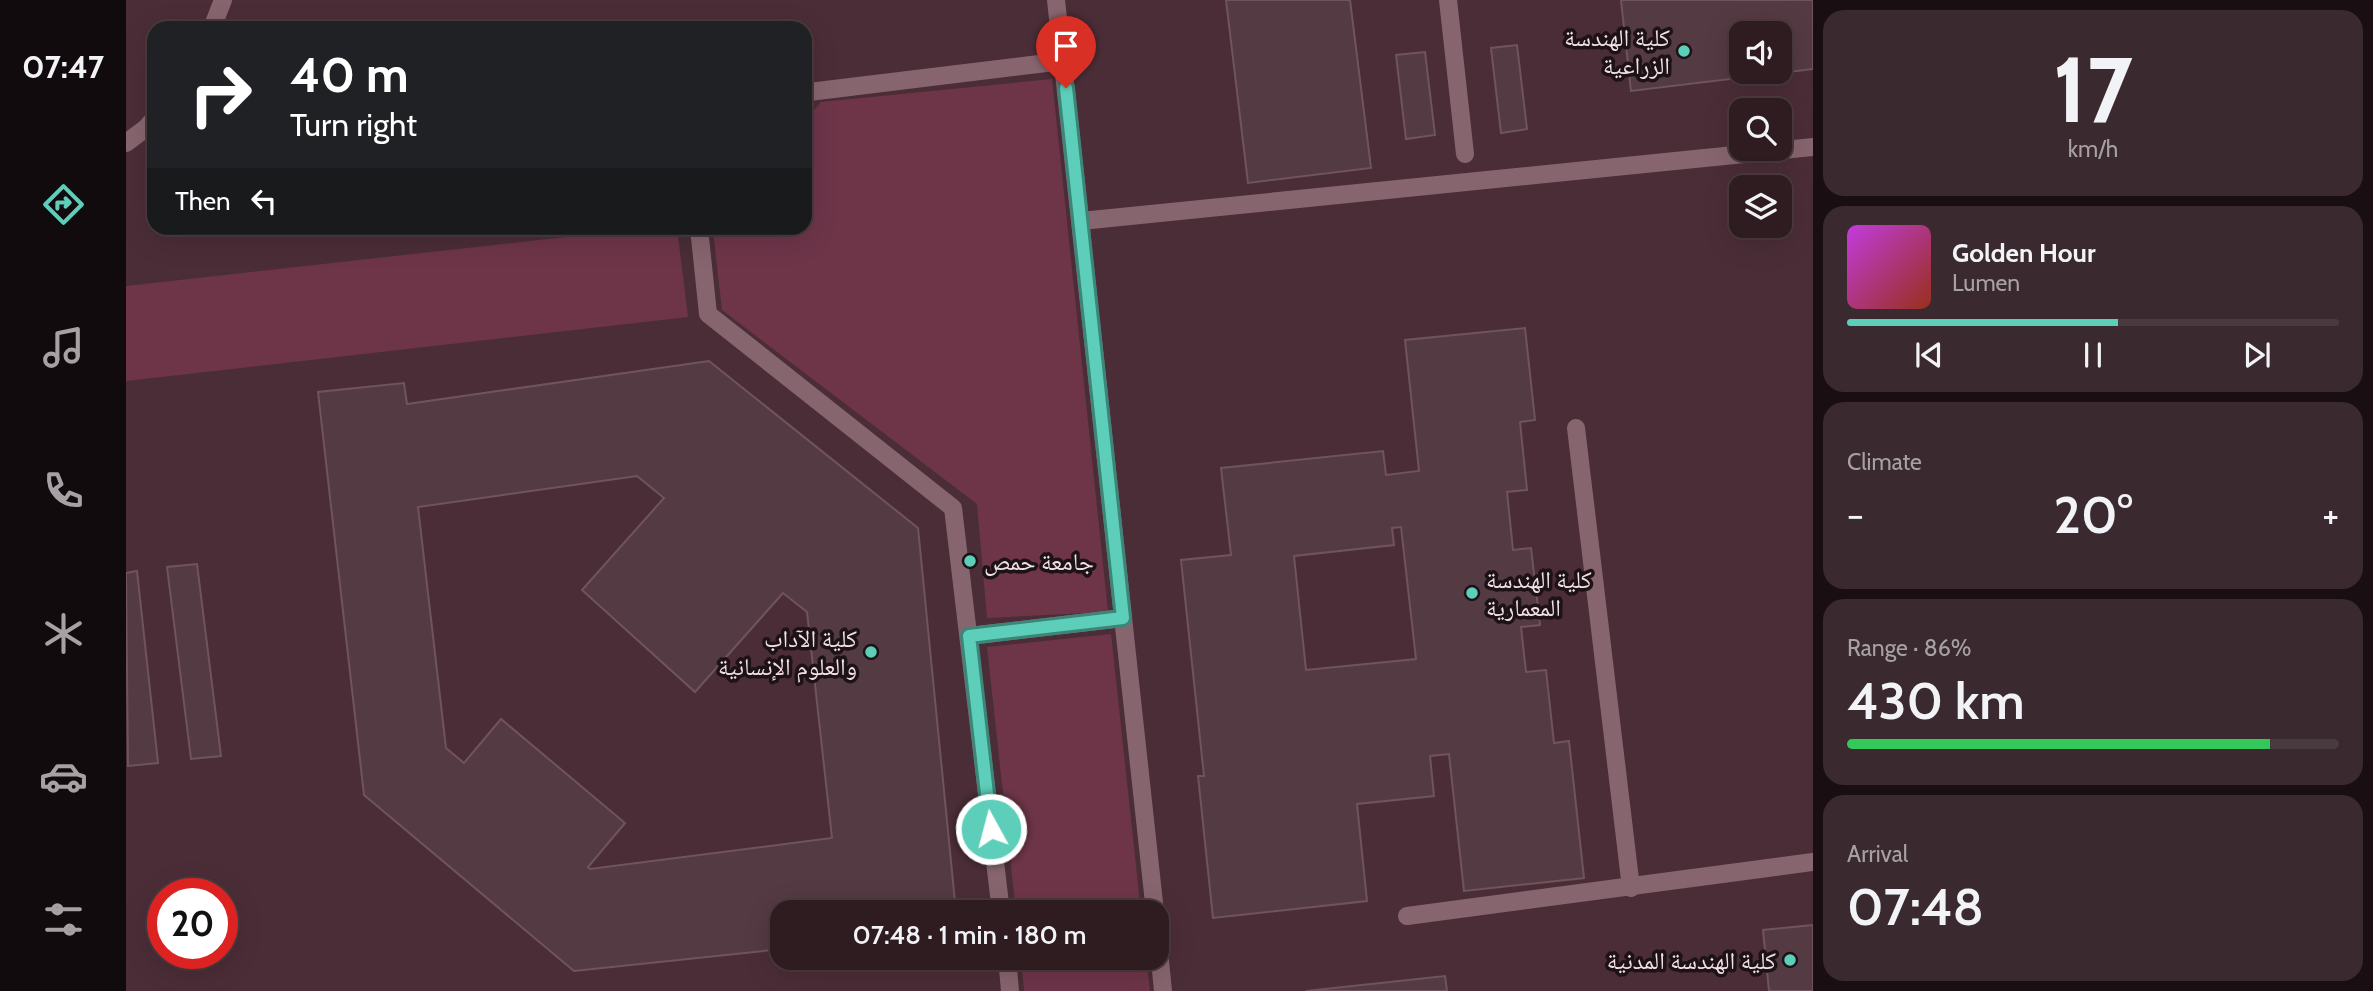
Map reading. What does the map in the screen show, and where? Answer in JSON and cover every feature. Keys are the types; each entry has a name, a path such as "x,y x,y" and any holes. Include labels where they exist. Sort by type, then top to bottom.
{"lane":[{"path":"215,21 223,0"},
{"path":"1056,0 1154,900"},
{"path":"1448,0 1465,154"},
{"path":"812,92 1063,61"},
{"path":"126,143 147,127"},
{"path":"1081,221 1813,147"},
{"path":"700,235 708,314 953,508 1000,900"},
{"path":"1576,428 1631,888"},
{"path":"969,636 1123,618"},
{"path":"1407,916 1813,862"},
{"path":"1008,970 1010,991"},
{"path":"1161,970 1163,991"}],"shaded area":[{"name":"جامعة حمص","path":"126,0 1813,0 1813,991 126,991"},
{"path":"1052,79 1108,612 987,618 977,504 722,310 713,235 812,235 812,113 821,102"},
{"path":"583,235 678,235 688,317 126,381 126,286"},
{"path":"1111,634 1140,900 1015,900 987,647"},
{"path":"1022,970 1148,970 1150,991 1024,991"}],"building":[{"path":"1226,0 1350,0 1371,168 1248,183"},
{"name":"كلية الهندسة الزراعية","path":"1621,0 1813,0 1813,69 1792,72 1792,21 1729,21 1729,79 1631,91"},
{"path":"1517,45 1527,129 1501,133 1491,48"},
{"path":"1425,52 1435,135 1406,139 1396,55"},
{"name":"كلية الهندسة المعمارية","path":"1525,328 1535,420 1520,422 1527,490 1507,492 1513,550 1531,548 1540,625 1521,627 1526,672 1546,670 1554,743 1569,741 1584,878 1464,891 1449,754 1430,756 1434,796 1357,804 1367,901 1213,918 1198,776 1204,776 1181,560 1231,555 1221,468 1383,451 1386,475 1419,471 1405,340","holes":["1401,527 1416,659 1306,670 1294,556 1394,545 1392,528"]},
{"name":"كلية الآداب والعلوم الإنسانية","path":"709,361 918,528 955,900 770,900 770,950 574,971 364,795 318,392 404,383 407,404","holes":["637,476 664,498 582,590 695,692 783,593 807,612 832,838 590,869 588,867 625,823 501,719 464,763 446,748 418,507"]},
{"path":"197,564 221,756 191,759 167,567"},
{"path":"137,571 158,763 128,766 126,573"},
{"name":"كلية الهندسة المدنية","path":"1813,925 1813,991 1769,991 1763,930"},
{"path":"1445,976 1447,991 1306,991"}],"place":[{"name":"كلية الهندسة الزراعية","path":"1684,51"},
{"name":"جامعة حمص","path":"970,561"},
{"name":"كلية الهندسة المعمارية","path":"1472,593"},
{"name":"كلية الآداب والعلوم الإنسانية","path":"871,652"},
{"name":"كلية الهندسة المدنية","path":"1790,960"}],"route":[{"path":"991,829 969,636 1123,618 1066,88"}]}
